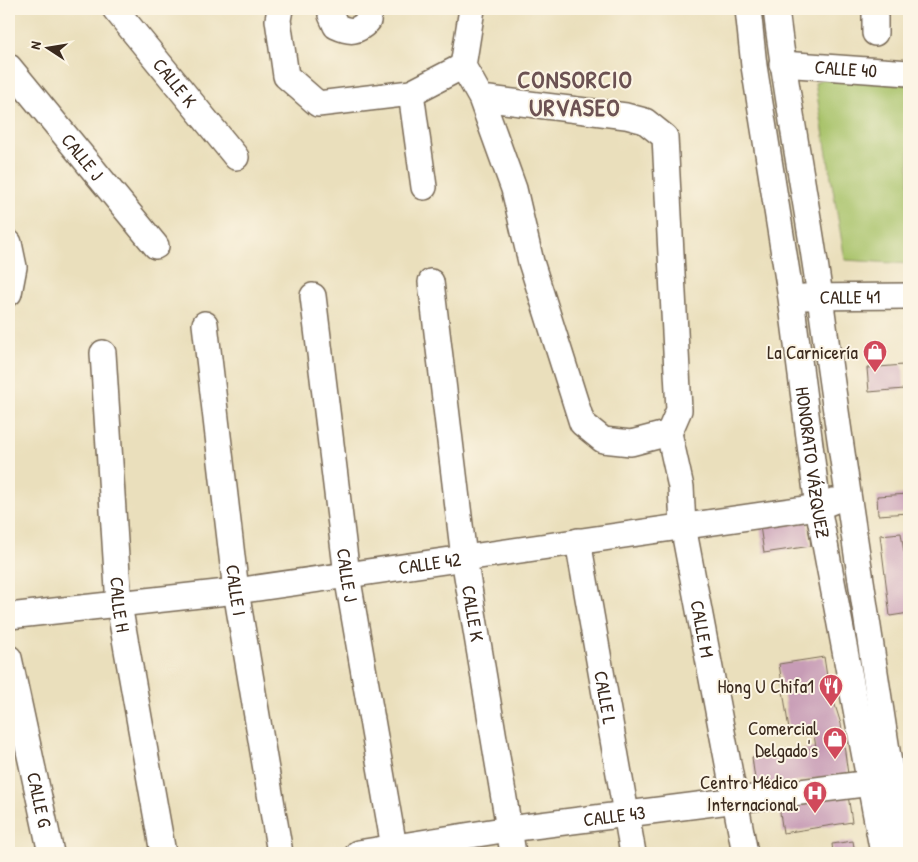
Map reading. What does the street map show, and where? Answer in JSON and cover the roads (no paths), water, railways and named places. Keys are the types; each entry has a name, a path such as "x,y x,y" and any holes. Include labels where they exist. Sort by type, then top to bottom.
{"street":[{"name":"CALLE K","path":"115,9 236,157"},
{"path":"280,9 278,20 286,76 318,104 411,93 463,66"},
{"path":"332,9 331,15 336,26 348,32 360,29 368,21 370,9"},
{"path":"472,9 463,66 481,98 514,190 531,262 582,423 602,440 631,443 669,433 679,410 665,137 645,120 481,98"},
{"name":"HONORATO VÁZQUEZ","path":"748,9 754,66 791,298 818,506 883,853"},
{"name":"HONORATO VÁZQUEZ","path":"776,9 782,64 820,296 847,497 903,853"},
{"path":"874,9 875,33"},
{"name":"CALLE 40","path":"782,64 909,73"},
{"name":"CALLE J","path":"9,67 156,246"},
{"path":"411,93 424,187"},
{"path":"9,242 14,267 9,293"},
{"name":"CALLE K","path":"431,282 464,558 513,853"},
{"name":"CALLE J","path":"314,296 347,575 394,850"},
{"name":"CALLE 41","path":"791,298 820,296 909,296"},
{"name":"CALLE I","path":"205,324 236,592 280,853"},
{"name":"CALLE H","path":"103,353 119,605 164,853"},
{"name":"CALLE M","path":"669,433 681,487 683,526 745,853"},
{"name":"CALLE 42","path":"9,616 236,592 818,506 847,497"},
{"name":"CALLE L","path":"578,541 633,853"},
{"name":"CALLE G","path":"9,658 52,853"},
{"name":"CALLE 43","path":"358,853 394,850 509,829 871,784"}],"place":[{"name":"La Carnicería","path":"875,373"},
{"name":"Hong U Chifa1","path":"831,707"},
{"name":"Comercial Delgado's","path":"835,760"},
{"name":"Centro Médico Internacional","path":"815,814"}],"district":[{"name":"CONSORCIO URVASEO","path":"575,93"}]}
